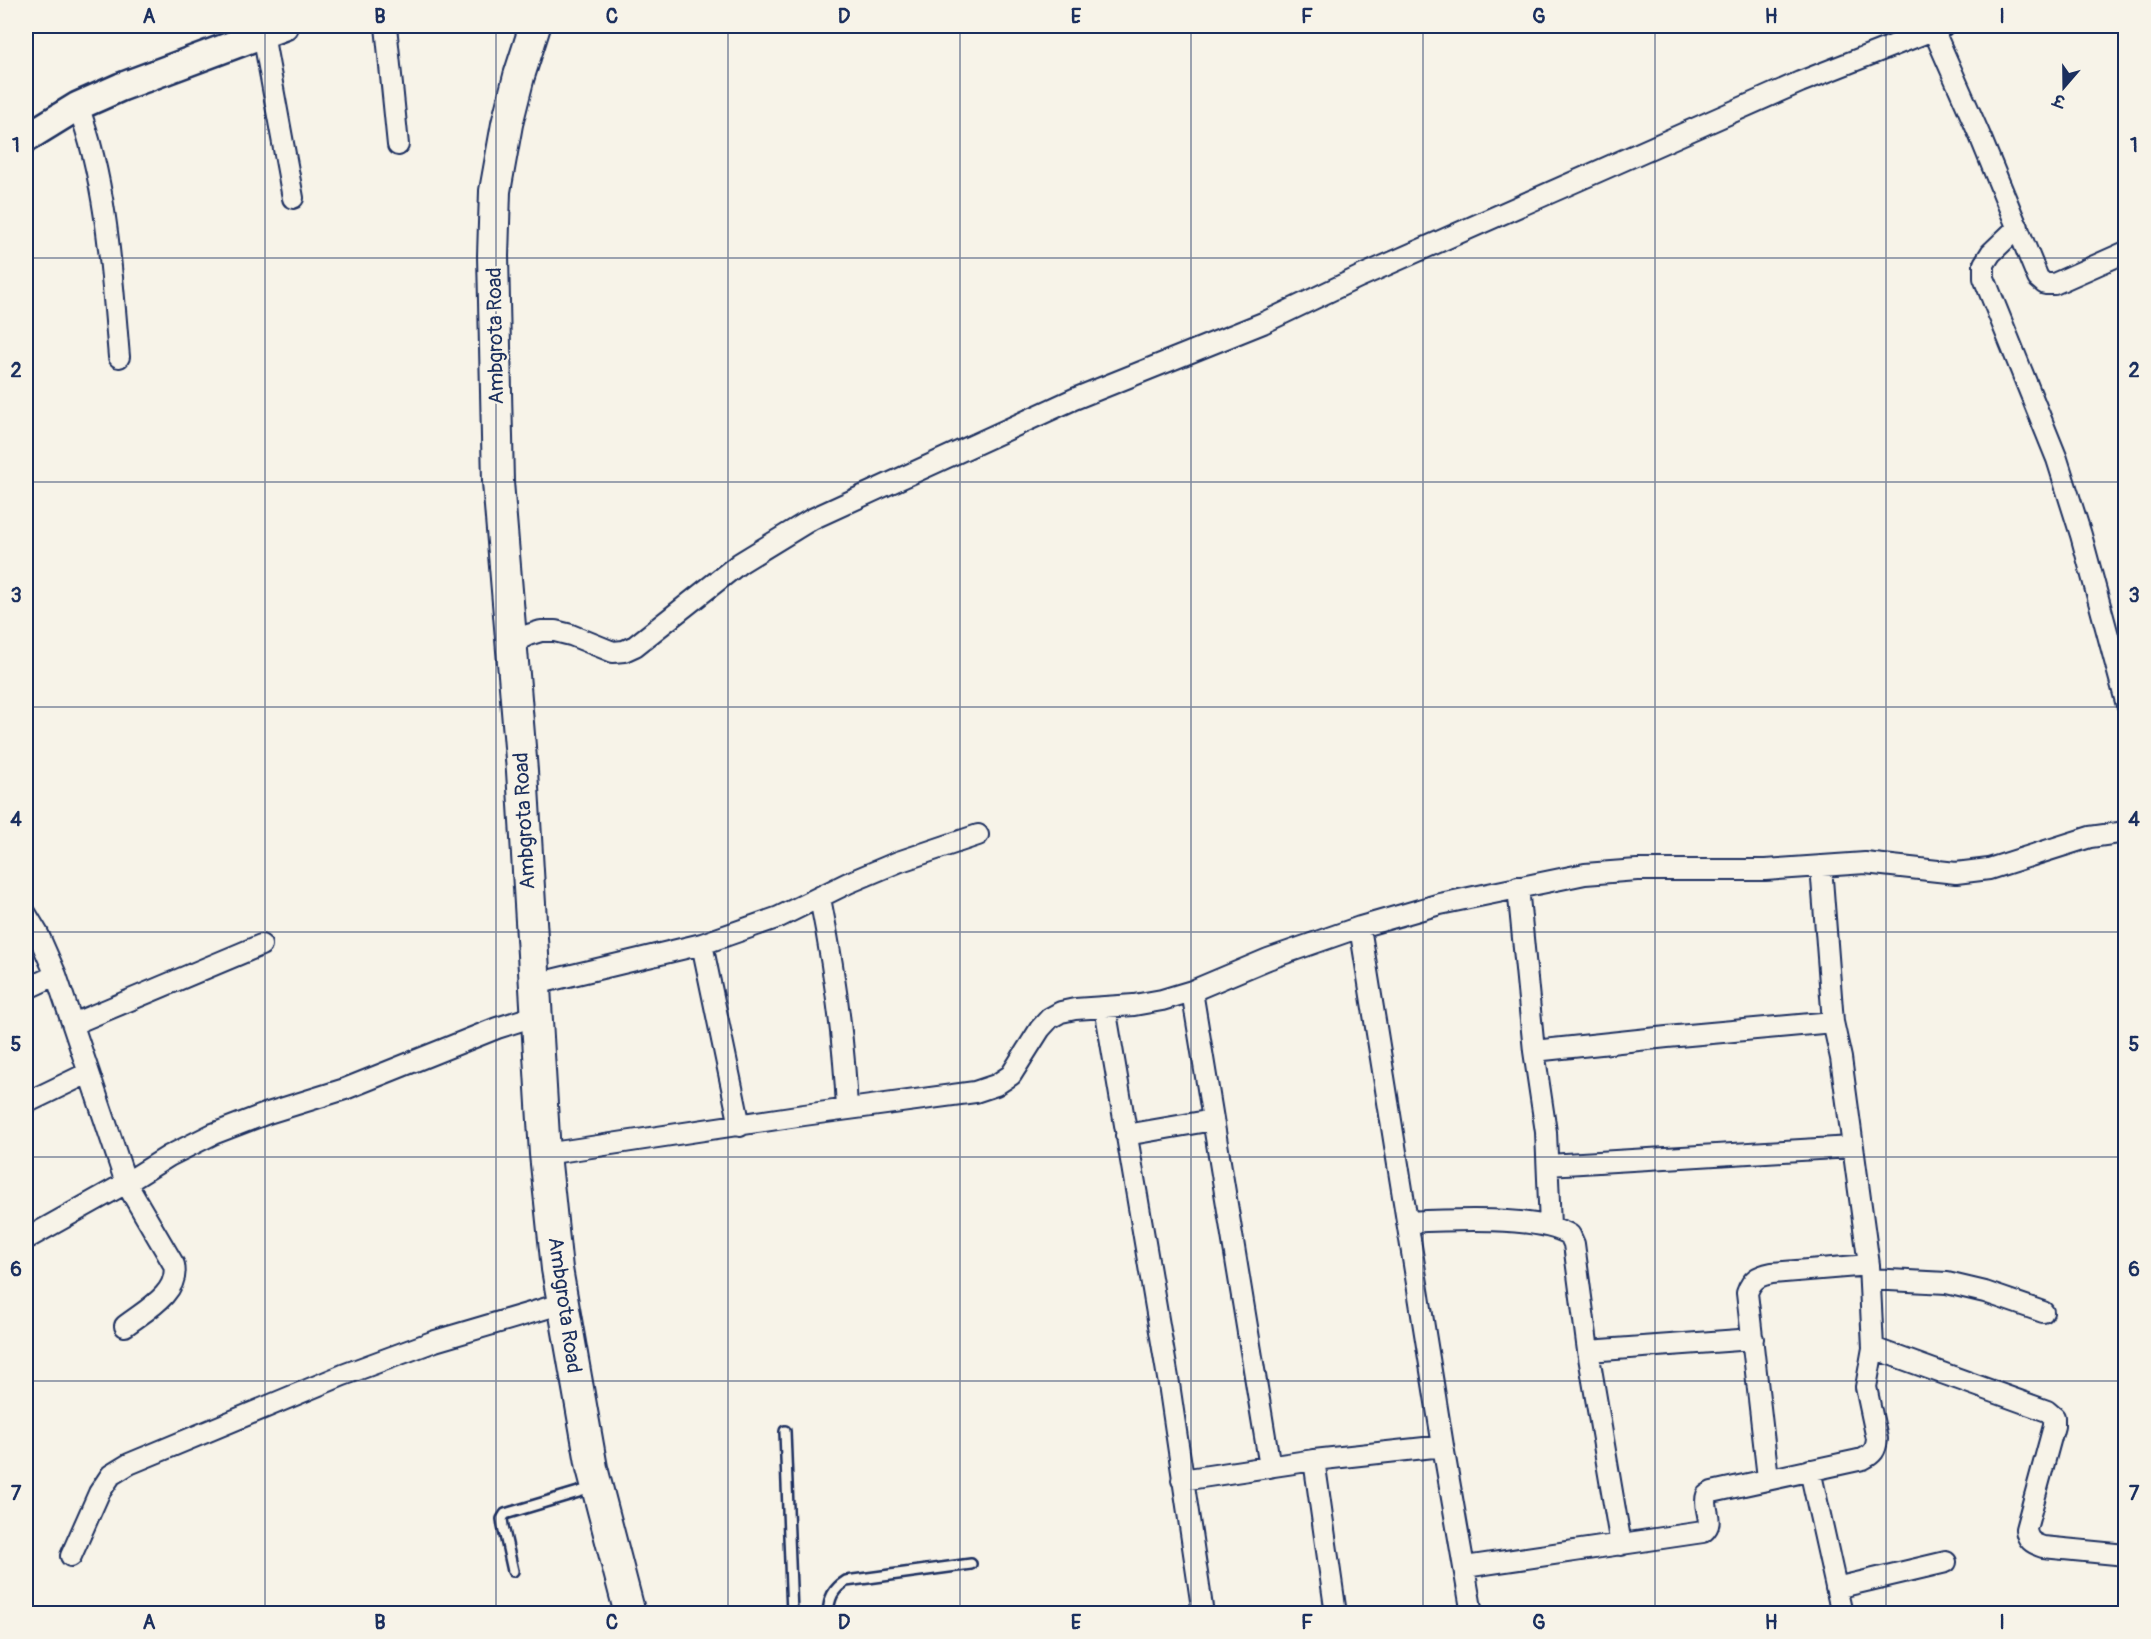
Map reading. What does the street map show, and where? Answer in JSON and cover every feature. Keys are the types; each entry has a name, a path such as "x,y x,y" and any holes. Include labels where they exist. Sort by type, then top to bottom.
{"main road":[{"name":"Ambgrota Road","path":"535,26 507,124 499,165 494,212 493,267 498,482 522,771 545,1154 557,1269 584,1428 630,1614"}],"street":[{"path":"386,26 398,145"},
{"path":"510,644 541,631 555,631 613,652 624,651 635,646 740,563 812,519 896,479 1074,399 1263,323 1359,277 1778,92 1938,27 2038,278 2045,284 2054,284 2126,252"},
{"path":"26,138 78,106 121,87 274,30 292,198"},
{"path":"78,106 89,140 109,249 120,357"},
{"path":"2018,227 1991,253 1984,264 1984,278 2057,459 2081,535 2126,702"},
{"path":"545,1154 975,1092 996,1085 1011,1075 1040,1029 1050,1018 1061,1012 1162,1000 1192,991 1268,959 1360,927 1440,904 1518,887 1585,874 1638,870 1765,870 1865,863 1956,873 1989,869 2090,837 2126,832"},
{"path":"535,984 702,944 779,917 848,883 898,862 978,835"},
{"path":"1465,1566 1702,1532 1709,1526 1710,1521 1705,1507 1707,1495 1768,1478 1863,1459 1872,1454 1876,1447 1877,1439 1866,1387 1873,1348 1869,1272 1841,1058 1833,1022 1821,866"},
{"path":"1518,887 1534,1051 1546,1132 1550,1226"},
{"path":"820,898 830,945 843,1037 847,1109"},
{"path":"26,914 38,934 56,975 126,1183 174,1265 176,1274 174,1283 168,1292 125,1326"},
{"path":"1360,927 1472,1614"},
{"path":"702,944 740,1126"},
{"path":"73,1024 261,945"},
{"path":"26,989 56,975"},
{"path":"1192,991 1270,1467"},
{"path":"1105,1007 1167,1373 1203,1614"},
{"path":"26,1239 169,1156 213,1134 268,1113 352,1086 497,1028 538,1015"},
{"path":"1534,1051 1833,1022"},
{"path":"26,1104 88,1073"},
{"path":"1126,1135 1213,1120"},
{"path":"1548,1165 1852,1147"},
{"path":"1407,1222 1453,1220 1550,1226 1570,1235 1574,1244 1588,1351 1621,1545"},
{"path":"1768,1478 1747,1293 1752,1281 1760,1275 1869,1272 1947,1283 1985,1292 2043,1312"},
{"path":"71,1556 99,1492 111,1475 129,1464 343,1375 435,1341 564,1303"},
{"path":"1588,1351 1753,1339"},
{"path":"1873,1348 2047,1411 2054,1417 2054,1426 2026,1529 2027,1538 2033,1544 2043,1547 2126,1555"},
{"path":"1182,1480 1314,1460 1443,1446"},
{"path":"1314,1460 1336,1614"},
{"path":"1810,1470 1842,1614"},
{"path":"1836,1588 1946,1562"}],"lane":[{"path":"785,1431 792,1614"},
{"path":"513,1571 502,1519 505,1514 597,1486"},
{"path":"828,1614 831,1595 838,1586 846,1581 971,1564"}]}
